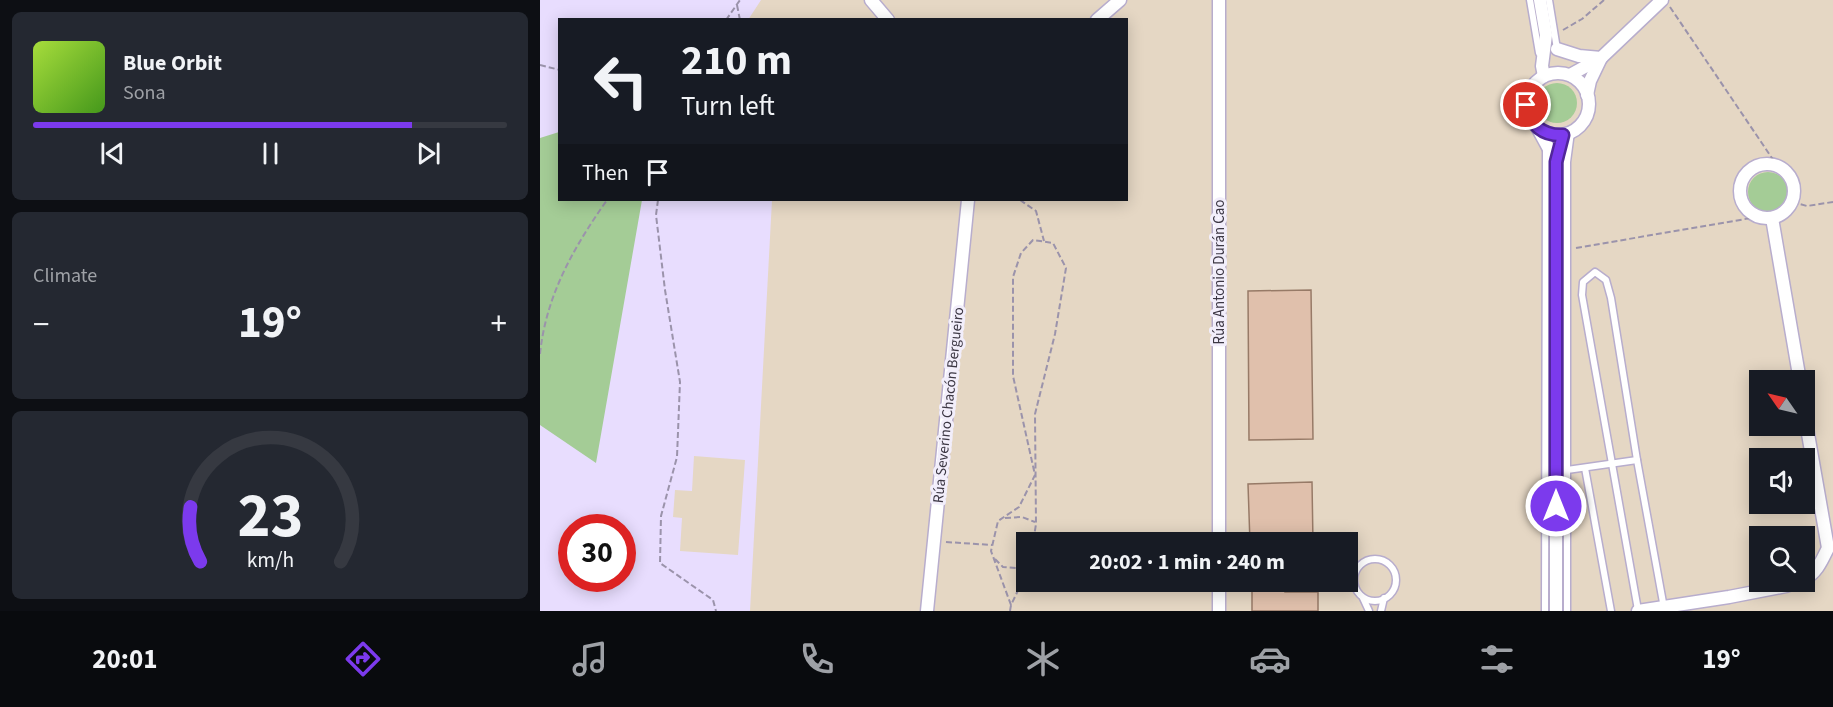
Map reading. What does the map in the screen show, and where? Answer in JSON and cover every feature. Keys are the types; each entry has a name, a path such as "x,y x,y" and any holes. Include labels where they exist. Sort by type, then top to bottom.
{"street":[{"path":"871,0 886,18"},
{"path":"1099,18 1120,0"},
{"name":"Rúa Antonio Durán Cao","path":"1219,0 1219,532"},
{"path":"1540,0 1565,74"},
{"path":"1565,74 1601,58 1664,0"},
{"path":"1550,34 1543,71 1527,96 1528,114 1556,162"},
{"path":"1557,49 1579,56 1601,58"},
{"path":"1538,128 1554,135 1567,134 1579,127 1588,112 1587,94 1590,81 1601,58"},
{"path":"1543,71 1565,74 1583,87 1587,94"},
{"path":"1556,611 1556,162 1567,134"},
{"path":"1760,165 1778,166 1787,172 1792,180 1794,195 1792,202 1787,210 1772,218 1757,217 1741,199 1740,190 1743,180 1752,169 1760,165"},
{"name":"Rúa Severino Chacón Bergueiro","path":"927,611 968,201"},
{"path":"1772,218 1798,370"},
{"path":"1808,436 1828,548 1815,571"},
{"path":"1219,592 1219,611"},
{"path":"1638,611 1664,609 1755,592"}],"lane":[{"path":"1530,0 1543,71"},
{"path":"1549,0 1550,34"},
{"path":"1567,134 1567,611"},
{"path":"1545,611 1546,143"},
{"path":"1638,611 1582,296 1583,282 1595,272 1606,280 1611,298 1636,460 1664,609"},
{"path":"1567,470 1636,460"},
{"path":"1586,468 1611,611"},
{"path":"1363,597 1372,601 1384,598 1393,591 1396,578 1388,562 1369,559 1362,562 1355,572 1355,586 1369,611"},
{"path":"1381,611 1384,598"}],"path":[{"path":"1550,34 1582,20 1604,0"},
{"path":"1664,0 1778,166"},
{"path":"727,18 738,1"},
{"path":"738,1 741,18"},
{"path":"540,64 558,69"},
{"path":"540,354 542,332 564,269 578,242 606,201"},
{"path":"658,201 656,215 663,279 680,382 677,457 661,516 660,563 713,600 716,611"},
{"path":"1021,201 1036,212 1044,241"},
{"path":"1792,202 1807,206 1833,202"},
{"path":"1567,249 1757,217"},
{"path":"1011,605 991,551 998,521 1019,507 1035,475 1013,376 1013,277 1021,253 1033,240 1053,243 1066,268 1055,333 1035,414 1036,522 1035,532"},
{"path":"1002,518 1022,517 1036,522"},
{"path":"934,541 992,545"},
{"path":"993,557 1003,567 1016,568"},
{"path":"1010,611 1017,592"}],"shaded area":[{"path":"761,0 1833,0 1833,611 750,611 772,201 1128,201 1128,18 749,18"},
{"path":"694,456 745,460 738,555 680,551 682,518 673,517 675,490 692,491"}],"green space":[{"path":"1557,83 1565,84 1571,89 1576,95 1576,111 1571,117 1565,122 1557,123 1549,122 1543,117 1538,111 1537,103 1538,95 1543,89 1549,84"},
{"path":"558,132 558,201 642,201 596,463 540,425 540,138"},
{"path":"1768,172 1776,173 1782,178 1787,184 1787,200 1782,206 1776,211 1768,212 1760,211 1754,206 1749,200 1748,192 1749,184 1754,178 1760,173"}],"building":[{"path":"1311,290 1313,439 1249,440 1248,291"},
{"path":"1312,482 1313,532 1250,532 1248,484"},
{"path":"1252,592 1318,592 1318,611 1252,611"}],"route":[{"path":"1526,105 1532,122 1538,128 1545,133 1563,135 1556,162 1556,506"}]}
